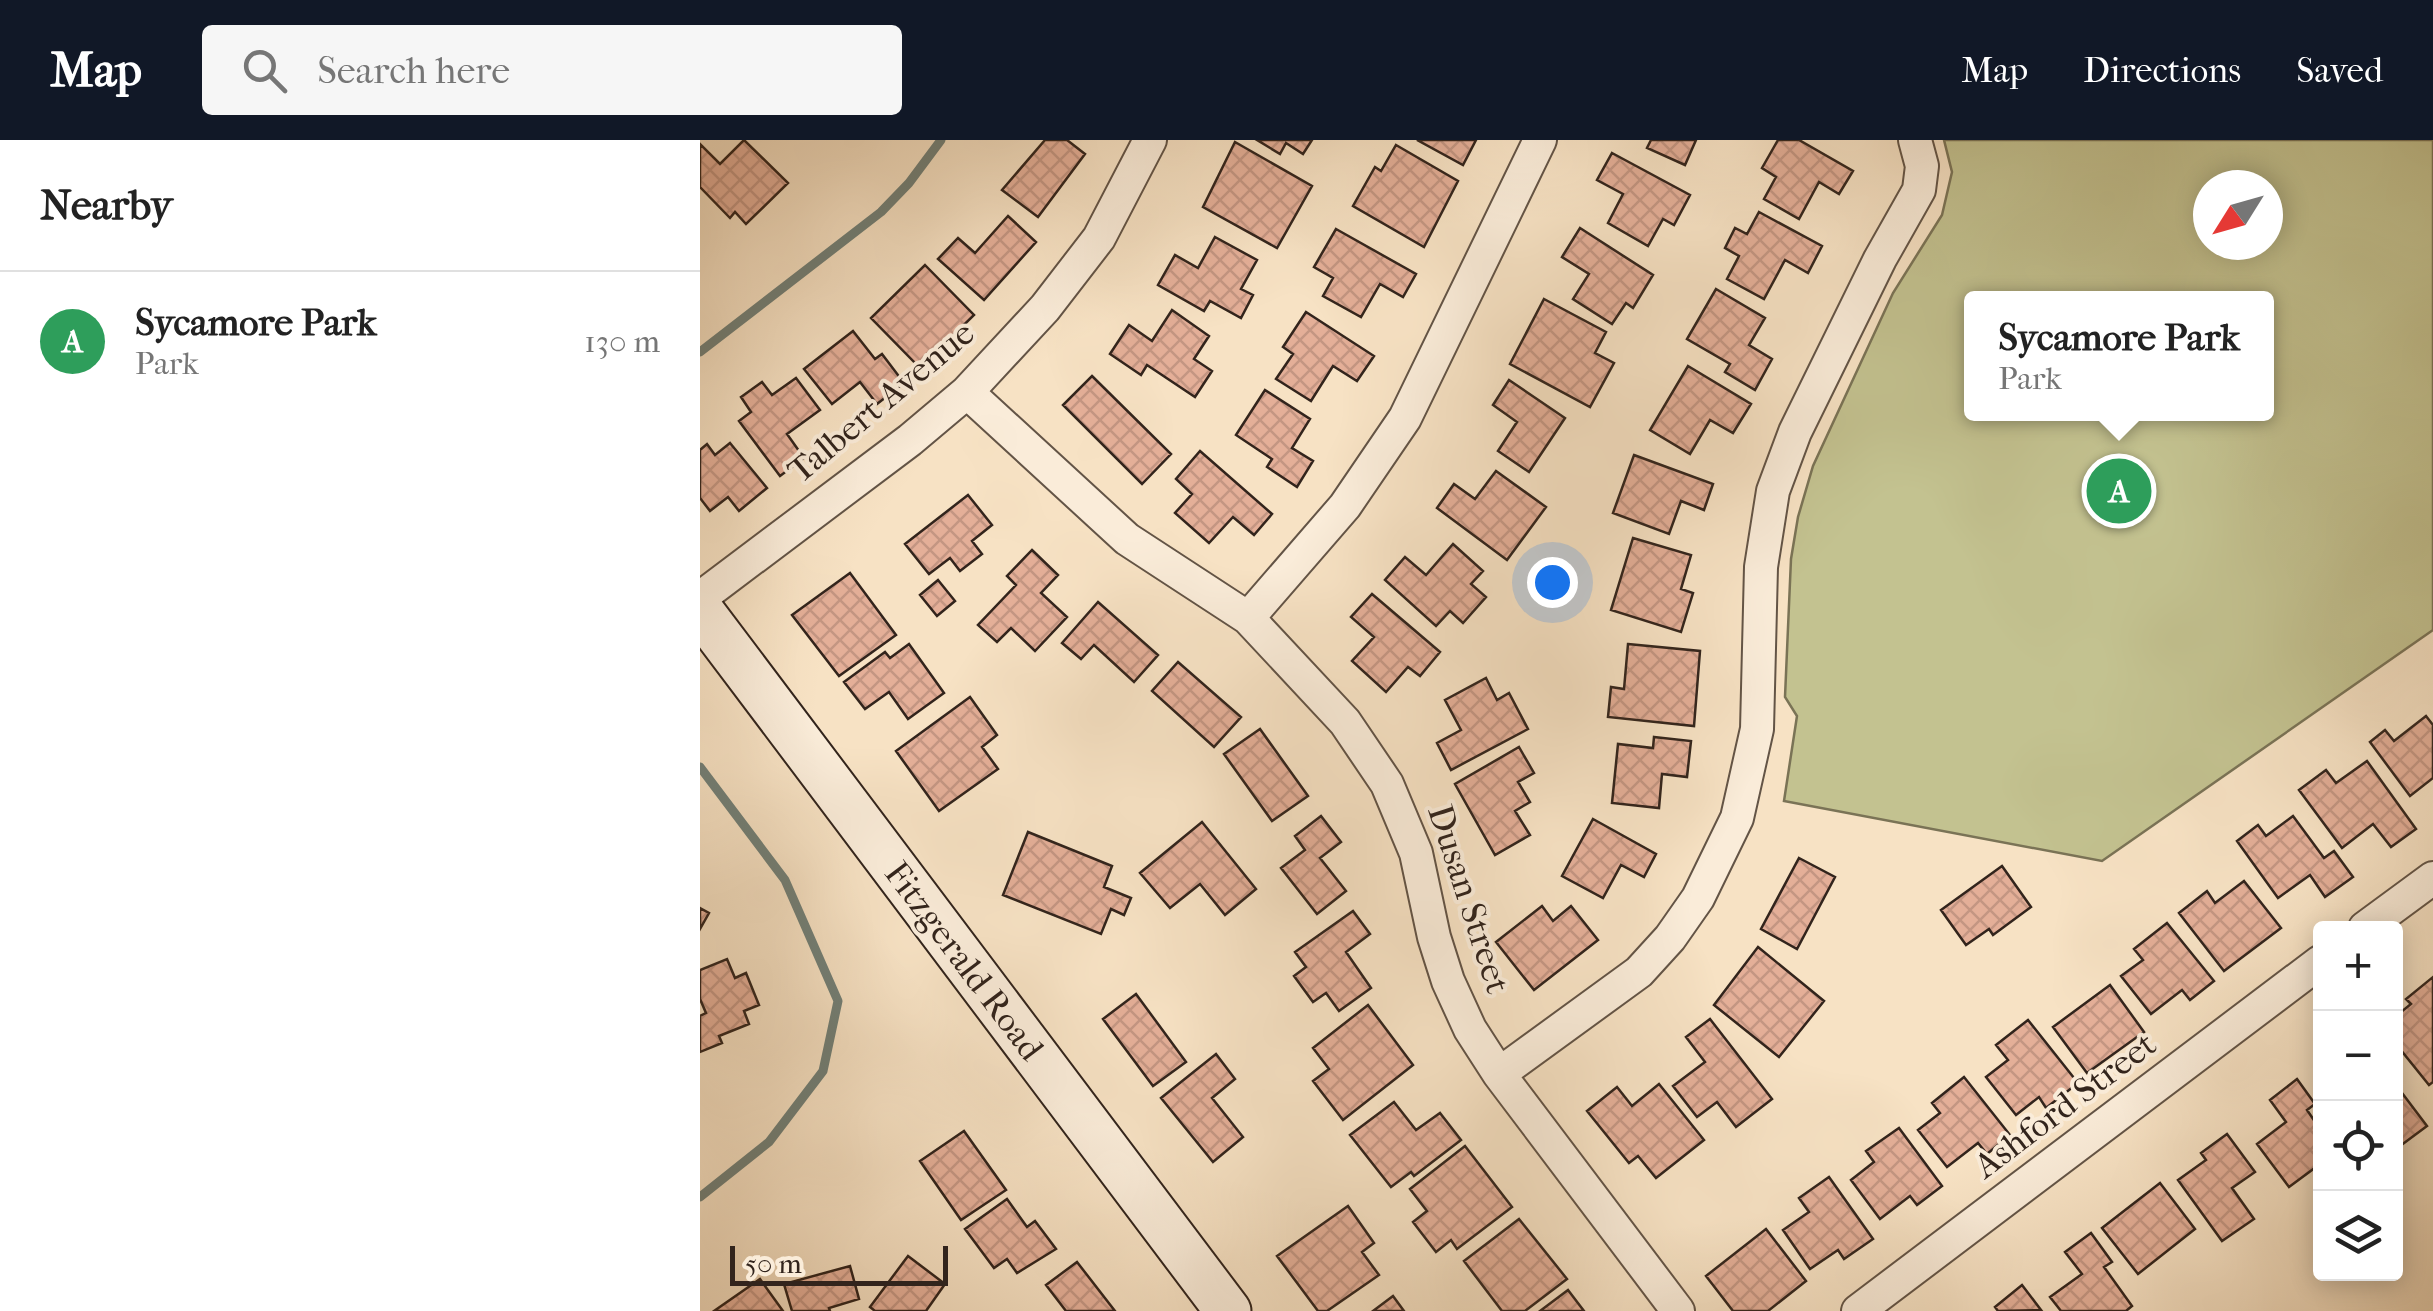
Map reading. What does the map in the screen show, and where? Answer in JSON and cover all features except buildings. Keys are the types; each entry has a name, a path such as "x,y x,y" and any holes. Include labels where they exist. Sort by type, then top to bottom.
{"main road":[{"name":"Fitzgerald Road","path":"700,610 1228,1311"}],"street":[{"name":"Talbert Avenue","path":"700,598 910,440 967,392 1045,308 1099,238 1150,140"},
{"path":"1248,618 1346,506 1405,418 1540,140"},
{"path":"1499,1074 1639,972 1670,938 1698,898 1736,818 1757,729 1761,567 1774,491 1794,432 1918,190 1922,166 1915,141"},
{"name":"Dusan Street","path":"967,392 1127,538 1248,618 1345,722 1388,784 1416,853 1448,982 1470,1029 1499,1074 1678,1311"},
{"path":"2375,921 2433,878"},
{"name":"Ashford Street","path":"1858,1311 2313,967"}],"shaded area":[{"path":"1944,140 2433,140 2433,630 2102,861 1784,801 1797,716 1785,697 1791,559 1798,517 1813,466 1893,293 1942,215 1952,172"}],"waterway":[{"path":"700,352 881,212 941,140"},
{"path":"700,767 785,880 838,1001 823,1071 769,1142 700,1197"}],"place":[{"name":"Sycamore Park","path":"2119,491"}]}
